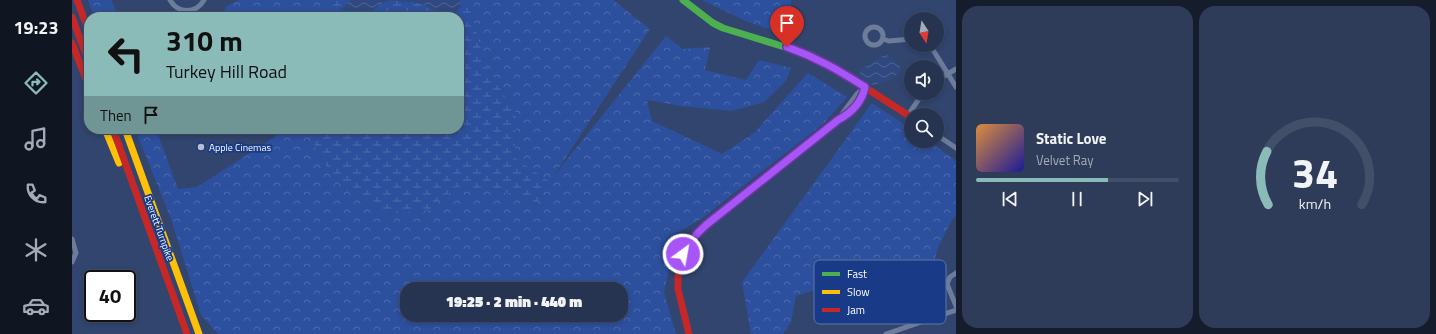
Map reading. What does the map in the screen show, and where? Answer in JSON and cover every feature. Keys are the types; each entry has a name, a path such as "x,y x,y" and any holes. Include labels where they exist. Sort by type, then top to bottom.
{"main road":[{"path":"77,0 84,19"},
{"path":"683,0 704,17 724,28 811,56 836,69 904,113"},
{"path":"72,17 84,49"},
{"path":"72,43 84,74"},
{"path":"689,334 680,304 678,284 680,265 689,243 696,233 846,115 863,96 865,87"},
{"path":"107,134 121,170 133,186"},
{"name":"Everett Turnpike","path":"115,134 187,334"},
{"name":"Everett Turnpike","path":"127,134 199,334"}],"street":[{"path":"170,0 178,9 188,11 196,8 204,0"},
{"path":"883,39 889,41 904,40"},
{"path":"935,52 956,87"},
{"path":"944,76 956,69"},
{"path":"944,140 956,148"},
{"path":"72,239 76,253 72,262"},
{"path":"956,273 948,279 947,284 956,306"},
{"path":"946,313 956,310"},
{"path":"886,334 915,324"}],"green space":[{"path":"88,0 111,0 117,12 92,12"},
{"path":"239,0 334,0 326,12 223,12 228,5"},
{"path":"334,0 468,0 485,64 516,113 515,158 550,182 535,205 497,189 456,187 429,210 384,214 347,191 328,169 308,134 464,134 464,12 326,12"},
{"path":"468,0 613,0 650,29 553,177 666,36 683,49 710,47 705,70 746,80 759,60 791,68 786,81 764,102 732,111 681,106 647,100 652,121 722,154 754,133 808,73 847,97 824,123 701,219 677,233 664,292 676,334 218,334 201,315 171,219 137,134 158,134 178,189 197,187 279,134 308,134 328,169 347,191 384,214 429,210 456,187 497,189 535,205 549,182 515,158 516,113 485,64"},
{"path":"702,0 791,0 793,37 748,22"},
{"path":"872,103 904,124 904,148 938,148 956,161 956,216 953,218 938,247 935,260 814,260 814,290 796,296 791,322 783,334 751,334 742,282"}],"water":[{"path":"351,0 392,0 381,4 371,12 338,12"},
{"path":"392,0 460,0 461,7 457,12 438,12 423,4"},
{"path":"887,55 900,67 899,73 885,82 873,85 868,84 860,75 860,70 880,57"}],"traffic: fast":[{"path":"683,0 713,23 723,28 811,55 852,79"}],"traffic: slow":[{"path":"783,164 851,110 861,98 865,87"},
{"path":"107,134 119,163"},
{"path":"127,134 199,334"}],"traffic: jam":[{"path":"77,0 84,19"},
{"path":"72,17 84,49"},
{"path":"72,43 84,74"},
{"path":"852,79 904,112"},
{"path":"115,134 187,334"},
{"path":"689,334 678,289 680,263 685,250 706,225 783,164"}],"place":[{"name":"Apple Cinemas","path":"201,147"}],"route":[{"path":"683,254 696,233 846,115 863,96 865,87 811,56 787,47"}]}
